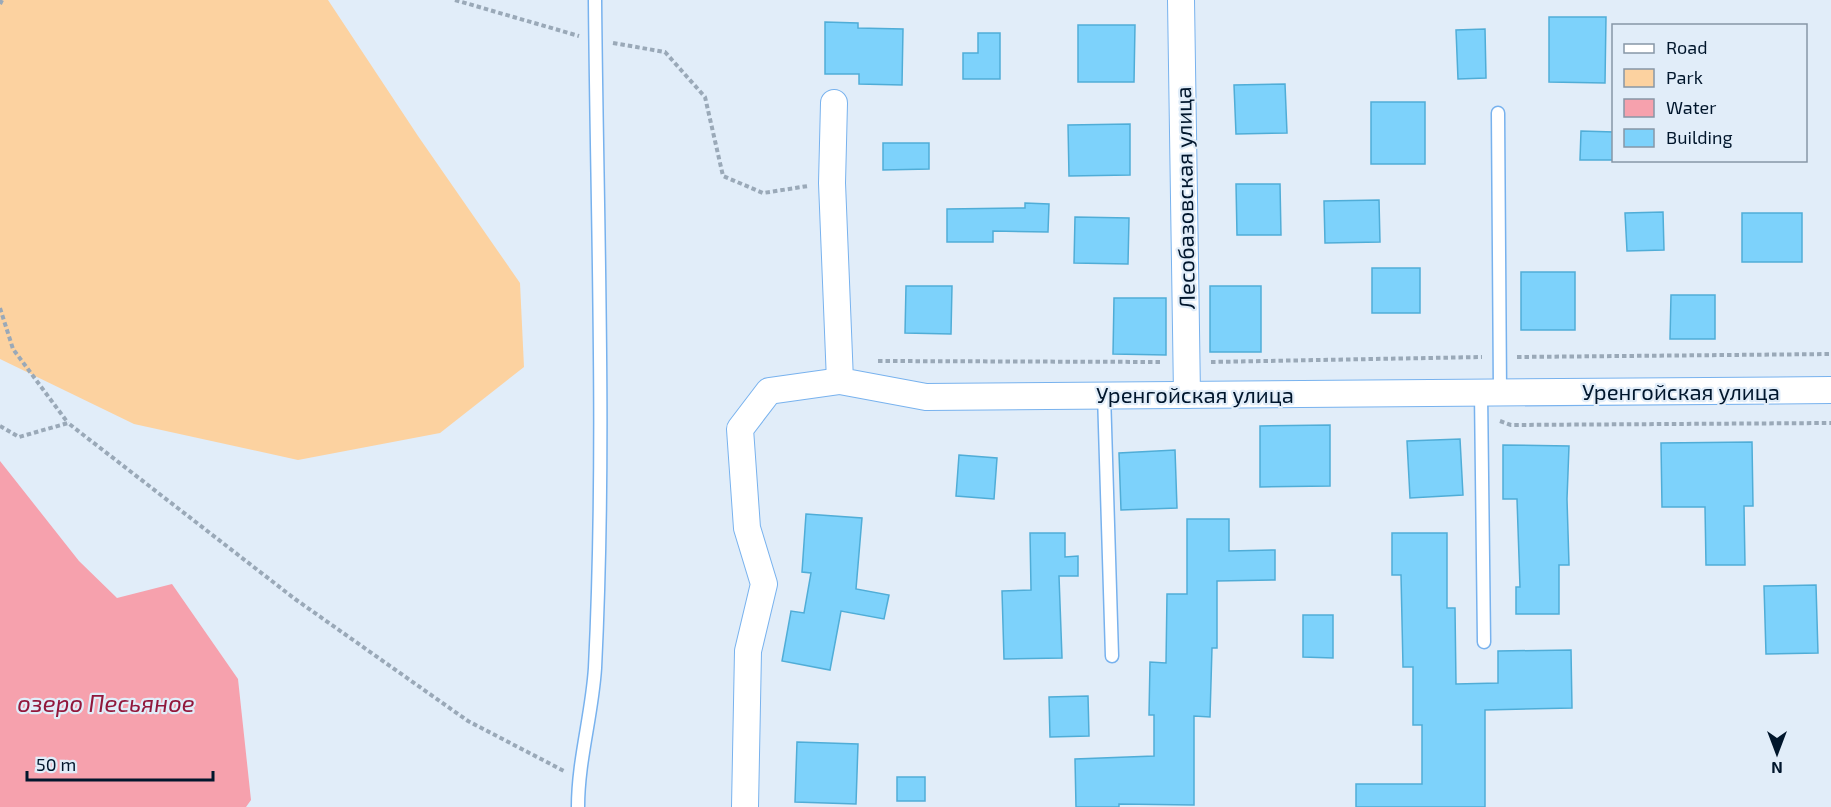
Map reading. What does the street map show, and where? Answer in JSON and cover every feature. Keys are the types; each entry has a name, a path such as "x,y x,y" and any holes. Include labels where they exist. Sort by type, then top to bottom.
{"street":[{"name":"Лесобазовская улица","path":"1181,0 1187,395"},
{"path":"834,103 832,183 840,381"},
{"name":"Уренгойская улица","path":"745,807 748,651 764,584 747,528 740,429 770,391 840,381 926,397 1831,390"}],"lane":[{"path":"578,807 578,778 595,658 600,388 595,0"},
{"path":"1484,642 1490,392 1500,357 1498,113"},
{"path":"1104,394 1112,656"}],"path":[{"path":"0,4 2,0"},
{"path":"455,0 595,40 665,52 705,97 723,176 763,193 832,183"},
{"path":"0,308 13,349 68,423 295,599 468,721 578,778"},
{"path":"867,361 1186,362 1831,354"},
{"path":"0,426 19,437 68,423"}],"green space":[{"path":"0,0 328,0 418,136 520,283 524,367 440,433 298,460 134,424 0,359"}],"water":[{"name":"озеро Песьяное","path":"0,461 79,561 117,598 172,584 238,679 251,800 246,807 0,807"}],"building":[{"path":"1549,17 1606,17 1605,83 1549,82"},
{"path":"825,22 858,23 858,28 903,29 902,85 859,84 859,74 825,74"},
{"path":"1078,25 1135,25 1134,82 1078,82"},
{"path":"1485,29 1486,78 1458,79 1456,30"},
{"path":"978,33 1000,33 1000,79 963,79 963,53 978,53"},
{"path":"1285,84 1287,133 1236,134 1234,85"},
{"path":"1371,102 1425,102 1425,164 1371,164"},
{"path":"1130,124 1130,175 1069,176 1068,125"},
{"path":"1581,131 1612,132 1612,160 1580,160"},
{"path":"883,143 929,143 929,169 883,170"},
{"path":"1236,184 1280,184 1281,235 1237,235"},
{"path":"1379,200 1380,242 1325,243 1324,201"},
{"path":"1025,203 1049,204 1048,232 993,231 993,242 947,242 947,209 1025,208"},
{"path":"1663,212 1664,250 1627,251 1625,213"},
{"path":"1742,213 1802,213 1802,262 1742,262"},
{"path":"1075,217 1129,218 1128,264 1074,263"},
{"path":"1372,268 1420,268 1420,313 1372,313"},
{"path":"1521,272 1575,272 1575,330 1521,330"},
{"path":"906,286 952,286 951,334 905,333"},
{"path":"1210,286 1261,286 1261,352 1210,352"},
{"path":"1671,295 1715,295 1715,339 1670,339"},
{"path":"1114,298 1166,298 1166,355 1113,354"},
{"path":"1330,425 1330,486 1260,487 1260,426"},
{"path":"1460,439 1463,495 1410,498 1407,441"},
{"path":"1752,442 1753,506 1744,506 1745,565 1706,565 1705,507 1662,507 1661,443"},
{"path":"1503,445 1569,446 1567,499 1569,565 1559,565 1559,614 1516,614 1516,587 1520,587 1517,499 1503,499"},
{"path":"1175,450 1177,508 1121,510 1119,453"},
{"path":"959,455 997,458 994,499 956,496"},
{"path":"806,514 862,518 856,589 889,595 884,619 841,611 830,670 782,661 791,611 804,613 811,573 802,572"},
{"path":"1187,519 1229,519 1229,551 1275,550 1275,580 1217,581 1217,648 1212,648 1210,717 1194,716 1194,805 1119,804 1119,807 1076,807 1075,759 1154,756 1154,715 1149,715 1150,662 1166,663 1167,594 1187,594"},
{"path":"1030,533 1065,533 1065,557 1078,556 1078,576 1059,576 1062,658 1004,659 1002,591 1031,590"},
{"path":"1392,533 1447,533 1447,608 1455,608 1456,684 1498,683 1498,651 1571,650 1572,708 1485,710 1485,807 1356,807 1356,784 1422,784 1422,725 1413,725 1413,667 1403,667 1401,575 1392,575"},
{"path":"1816,585 1818,653 1766,654 1764,586"},
{"path":"1303,615 1333,615 1333,658 1303,657"},
{"path":"1088,696 1089,736 1050,737 1049,697"},
{"path":"797,742 858,744 856,804 795,802"},
{"path":"897,777 925,777 925,801 897,801"}]}
